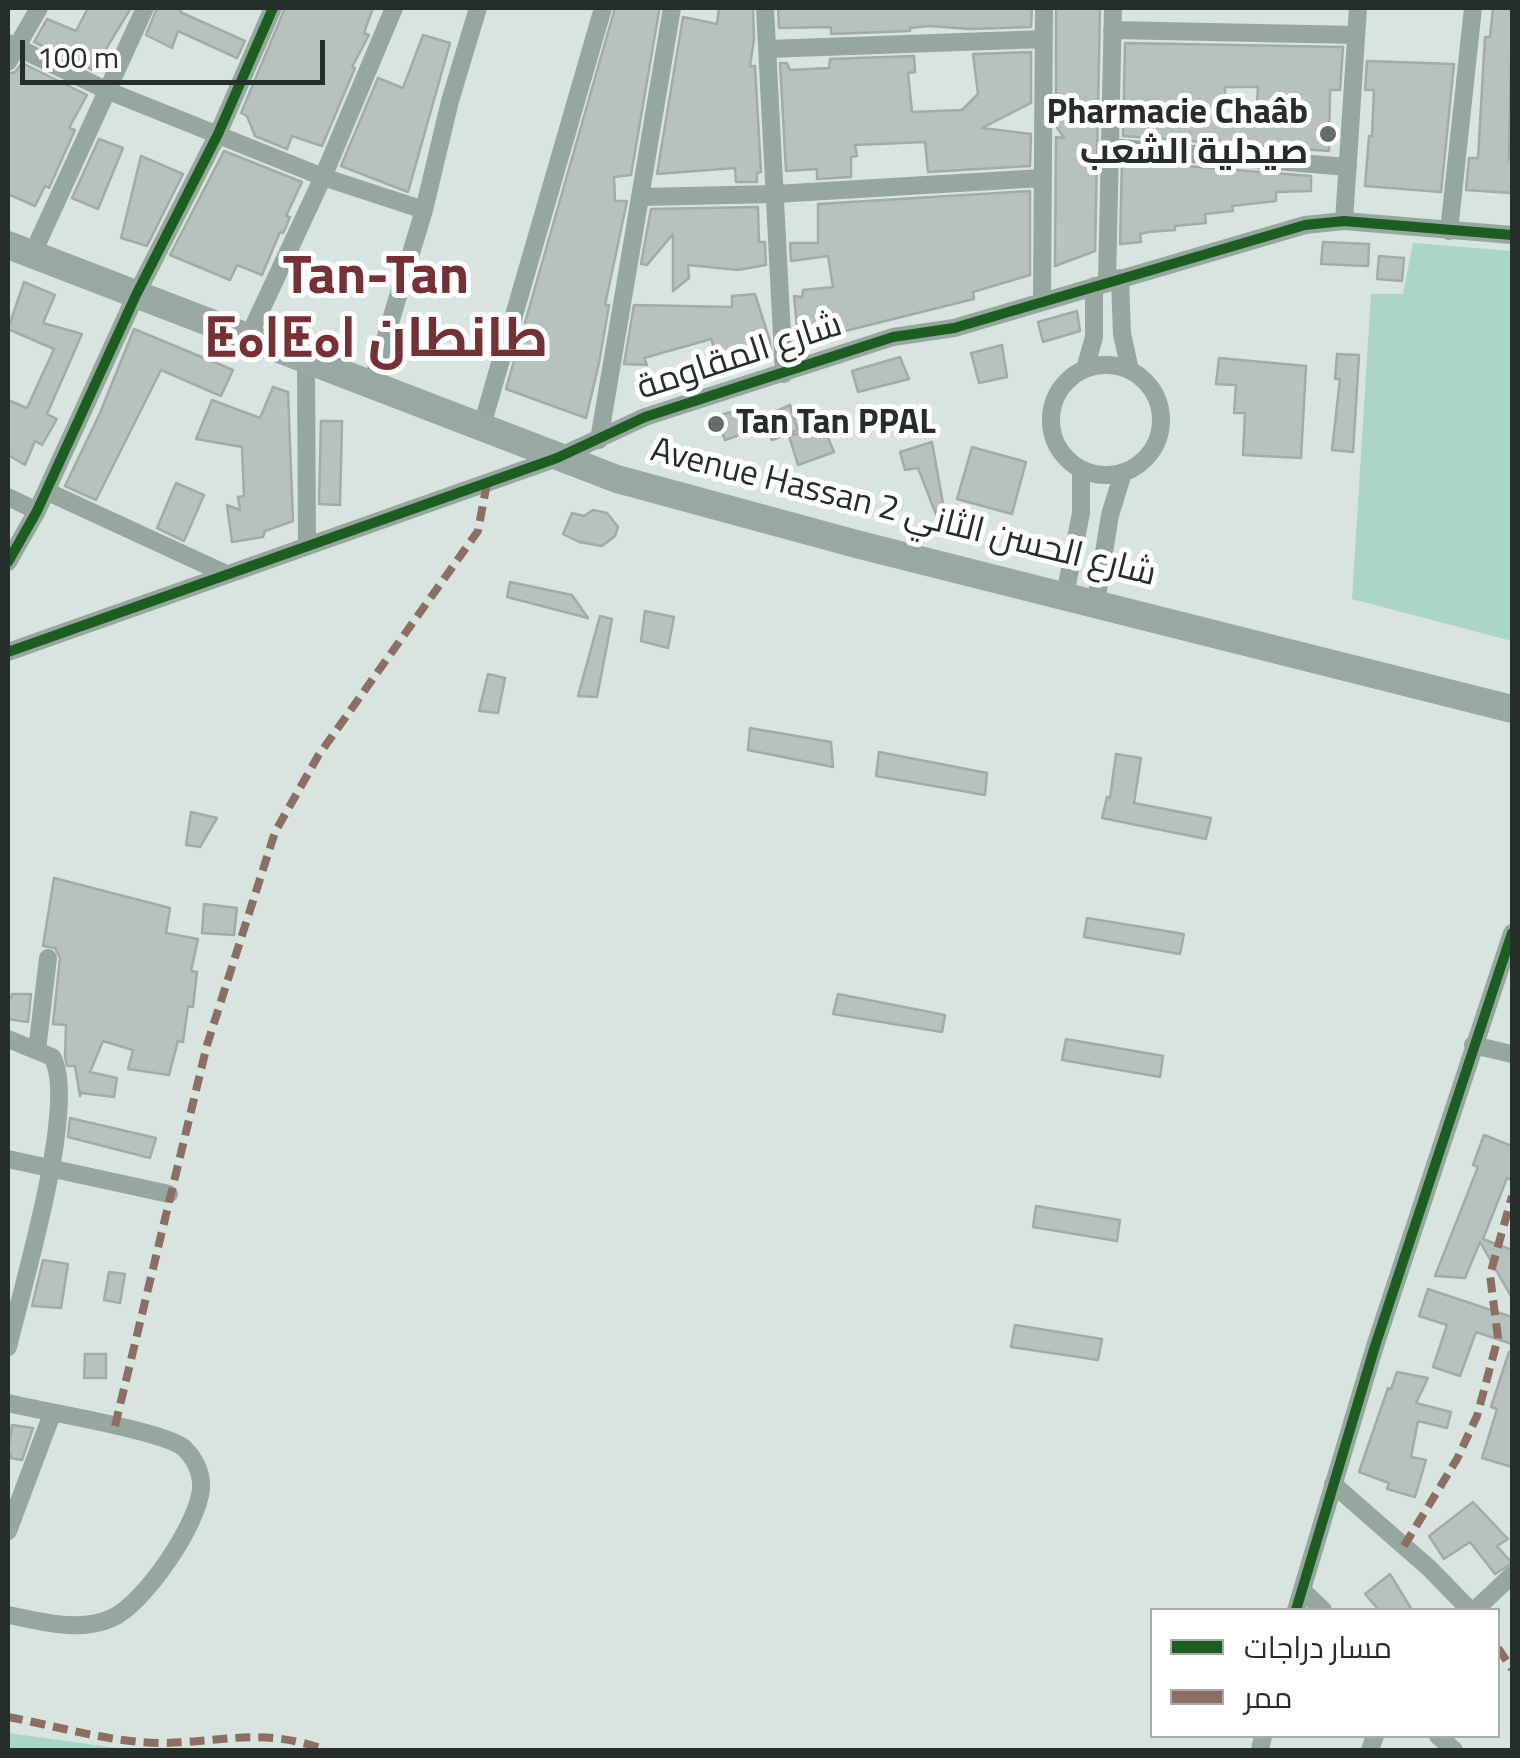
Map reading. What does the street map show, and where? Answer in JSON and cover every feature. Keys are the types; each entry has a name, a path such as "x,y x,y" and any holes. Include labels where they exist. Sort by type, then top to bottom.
{"main road":[{"name":"Avenue Hassan 2 شارع الحسن الثاني","path":"20,250 558,458 689,500 1512,709"}],"street":[{"path":"40,8 11,51 322,176 424,210"},
{"path":"20,250 145,8"},
{"path":"8,562 218,134 273,8"},
{"path":"248,338 394,8"},
{"path":"372,386 478,8"},
{"path":"481,429 604,8"},
{"path":"599,440 672,8"},
{"path":"766,8 784,374"},
{"path":"1042,302 1044,8"},
{"path":"1085,369 1107,282 1113,8"},
{"path":"1344,221 1358,8"},
{"path":"1450,231 1472,8"},
{"path":"1112,30 1356,36"},
{"path":"768,48 1044,39"},
{"path":"1108,147 1348,167"},
{"path":"642,197 775,194 1042,178"},
{"name":"شارع المقاومة","path":"8,652 558,458 644,417 893,337 954,328 1286,229 1344,221 1512,235"},
{"path":"1107,282 1130,370"},
{"path":"306,361 307,546"},
{"path":"1100,365 1130,370 1154,392 1162,424 1150,454 1123,473 1094,474 1081,470 1066,459 1056,444 1051,427 1058,392 1069,378 1085,369 1100,365"},
{"path":"1066,595 1081,512 1081,470"},
{"path":"1096,602 1110,514 1123,473"},
{"path":"46,491 226,574"},
{"path":"8,496 36,510"},
{"path":"1297,1608 1474,1045 1512,938"},
{"path":"36,1050 48,958"},
{"path":"8,1039 52,1057 59,1074 50,1169 8,1348"},
{"path":"1474,1045 1512,1054"},
{"path":"8,1160 169,1194"},
{"path":"8,1404 172,1440 195,1461 200,1474 197,1508 181,1539 143,1593 113,1618 68,1626 8,1615"},
{"path":"8,1531 52,1414"},
{"path":"1333,1484 1470,1608"},
{"path":"1474,1608 1512,1576"},
{"path":"1302,1590 1321,1608"}],"green space":[{"path":"1413,243 1512,251 1512,641 1352,599 1371,294 1403,294"},
{"path":"8,1733 132,1750 8,1750"}],"building":[{"path":"88,8 131,8 93,70 34,42 47,19 76,31"},
{"path":"157,8 182,8 180,12 245,41 237,58 178,31 172,48 146,35"},
{"path":"285,8 373,8 364,33 369,35 352,67 355,68 322,146 292,136 287,149 255,136 247,116 241,113"},
{"path":"615,8 659,11 631,175 614,177 615,201 627,201 586,418 506,389"},
{"path":"719,8 753,8 750,66 755,66 761,172 757,173 757,182 736,182 735,168 657,174 683,17 717,24"},
{"path":"778,8 1032,8 1031,27 929,26 910,31 831,34 831,27 779,28"},
{"path":"1056,8 1100,8 1095,251 1055,266 1056,137 1064,138 1056,126"},
{"path":"1493,8 1512,8 1512,193 1466,190 1469,158 1478,158 1485,37 1490,37"},
{"path":"423,35 450,43 408,192 341,166 378,78 403,88"},
{"path":"1125,43 1343,47 1340,90 1330,90 1329,151 1123,136","holes":["1225,87 1258,87 1256,120 1224,118"]},
{"path":"1031,52 1031,103 982,128 1031,134 1030,166 928,172 925,142 855,145 857,156 851,157 851,177 817,179 817,169 786,171 780,63 787,63 790,70 829,68 830,59 914,56 915,72 908,73 912,112 962,110 978,94 973,54"},
{"path":"1367,61 1454,64 1441,192 1365,186 1374,90 1365,90"},
{"path":"22,63 87,95 69,128 75,130 49,188 45,186 35,206 8,194 8,74"},
{"path":"99,139 123,148 98,209 72,198"},
{"path":"224,151 302,182 262,275 237,265 230,280 170,255"},
{"path":"141,156 183,174 147,246 121,238"},
{"path":"1122,161 1311,176 1311,191 1276,192 1276,201 1232,206 1233,211 1205,214 1206,223 1148,232 1140,234 1141,242 1120,244"},
{"path":"1030,191 1030,275 973,292 974,299 829,335 830,339 799,347 794,296 802,297 803,290 833,287 828,256 791,261 790,243 818,243 818,204"},
{"path":"758,207 759,242 765,242 766,265 738,270 688,265 689,278 673,291 673,234 647,265 641,264 651,209"},
{"path":"1323,242 1369,244 1368,266 1321,264"},
{"path":"1379,256 1404,258 1402,281 1377,279"},
{"path":"24,282 55,295 43,323 82,334 47,414 57,419 42,445 35,441 25,465 8,455 8,400 27,408 54,349 8,329"},
{"path":"755,294 770,341 771,359 723,370 711,339 644,358 647,365 624,364 634,305 732,307 732,296"},
{"path":"1077,311 1080,331 1043,342 1038,322"},
{"path":"134,329 233,370 221,396 161,370 96,500 65,486"},
{"path":"1002,345 1007,377 979,383 971,353"},
{"path":"1337,354 1359,355 1353,452 1332,450 1340,379 1335,379"},
{"path":"900,357 909,379 858,392 852,371"},
{"path":"1219,358 1306,366 1301,458 1243,455 1245,413 1234,413 1236,385 1216,384"},
{"path":"273,387 288,392 293,521 265,531 263,537 232,542 227,505 240,510 238,497 244,496 242,447 196,439 212,400 260,418"},
{"path":"790,405 798,430 772,440 761,418"},
{"path":"748,408 756,429 725,440 716,416"},
{"path":"321,421 342,421 340,505 319,504"},
{"path":"823,426 834,452 798,465 789,436"},
{"path":"932,442 945,515 937,517 918,468 905,470 900,452"},
{"path":"972,447 1026,462 1012,514 957,499"},
{"path":"176,483 204,495 184,541 157,528"},
{"path":"593,510 607,513 618,527 615,536 602,546 563,534 572,513 584,516"},
{"path":"510,582 572,595 588,618 507,597"},
{"path":"645,611 674,617 668,648 641,641"},
{"path":"600,616 612,619 597,697 578,696"},
{"path":"488,674 505,678 498,713 479,711"},
{"path":"750,728 831,742 833,767 748,750"},
{"path":"879,752 987,773 985,795 876,776"},
{"path":"1116,754 1141,758 1134,803 1211,818 1206,839 1102,818 1107,797 1110,798"},
{"path":"191,812 217,818 200,847 186,845"},
{"path":"54,878 170,908 166,933 198,939 191,971 197,972 193,1007 188,1006 183,1042 178,1041 169,1075 128,1069 133,1050 103,1041 90,1072 117,1078 114,1097 81,1093 80,1096 75,1066 67,1066 65,1057 66,1025 53,1024 60,958 55,948 43,946"},
{"path":"204,904 237,908 234,935 202,933"},
{"path":"1087,918 1184,934 1180,954 1084,937"},
{"path":"31,994 28,1022 8,1019 8,997"},
{"path":"838,994 945,1015 942,1032 833,1014"},
{"path":"1066,1039 1163,1056 1160,1077 1062,1060"},
{"path":"70,1118 156,1138 150,1158 68,1137"},
{"path":"1484,1135 1512,1146 1512,1180 1507,1178 1483,1239 1512,1250 1512,1298 1480,1242 1465,1278 1435,1276 1478,1167 1473,1165"},
{"path":"1036,1206 1120,1220 1117,1241 1033,1227"},
{"path":"43,1260 68,1264 61,1308 32,1306"},
{"path":"109,1272 125,1274 120,1303 104,1300"},
{"path":"1428,1289 1512,1317 1512,1344 1476,1332 1460,1376 1433,1367 1447,1325 1419,1316"},
{"path":"1015,1325 1102,1339 1098,1360 1011,1347"},
{"path":"1509,1352 1512,1467 1482,1458 1497,1409 1491,1407"},
{"path":"85,1354 106,1354 106,1378 84,1378"},
{"path":"1397,1372 1428,1378 1416,1403 1451,1412 1447,1428 1418,1421 1411,1457 1426,1460 1415,1497 1387,1489 1389,1483 1359,1472"},
{"path":"12,1425 33,1428 22,1460 10,1458 8,1453"},
{"path":"1473,1502 1508,1539 1497,1546 1512,1563 1495,1574 1470,1542 1444,1559 1429,1536"},
{"path":"1390,1574 1411,1608 1377,1608 1365,1594"}],"marked path":[{"path":"115,1426 207,1045 275,832 318,756 478,531 487,483"},
{"path":"1404,1546 1457,1459 1477,1416 1498,1338 1490,1275 1512,1196"},
{"path":"1500,1651 1512,1669"},
{"path":"8,1717 140,1742 261,1737 326,1750"}],"cycle path":[{"path":"8,562 37,511 136,295 218,134 273,8"},
{"path":"8,652 557,458 645,417 893,337 954,328 1305,225 1344,221 1512,235"},
{"path":"1297,1608 1375,1346 1512,933"}],"place":[{"name":"Pharmacie Chaâb صيدلية الشعب","path":"1328,134"},
{"name":"Tan Tan PPAL","path":"716,424"}],"district":[{"name":"Tan-Tan ⵟⴰⵏⵟⴰⵏ طانطان","path":"376,312"}]}
